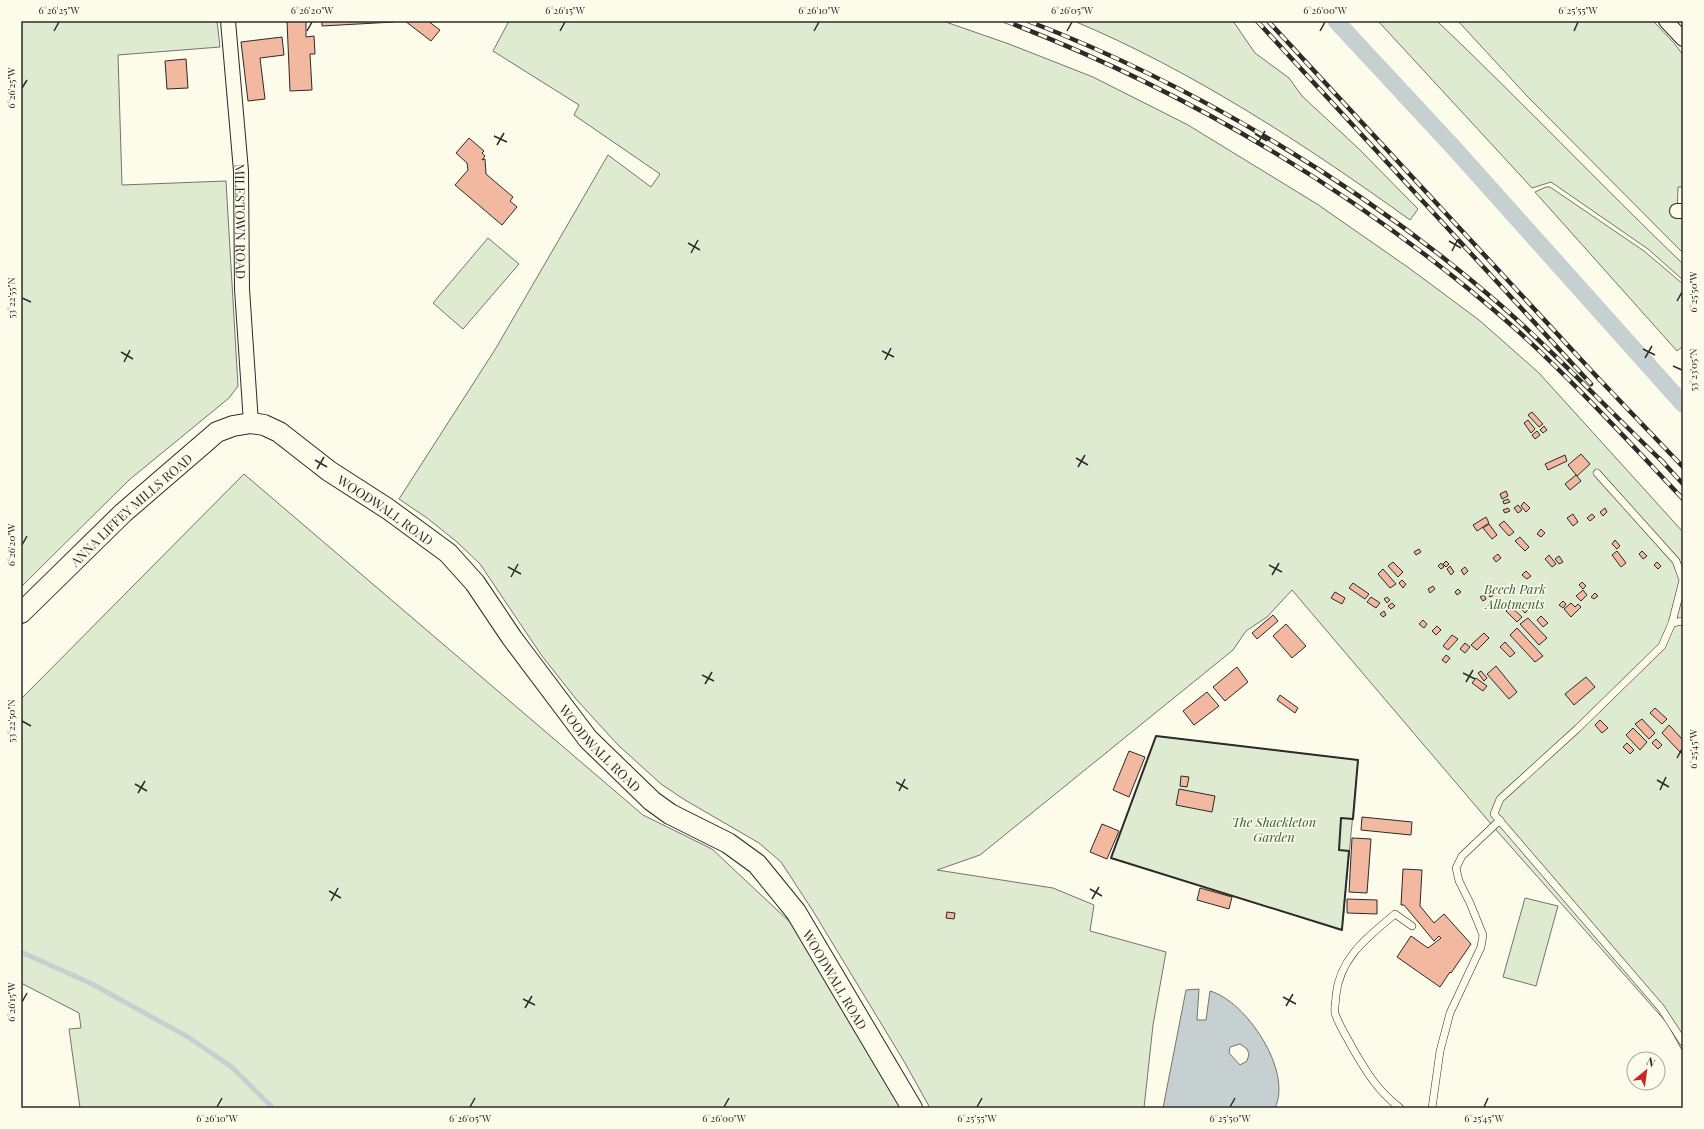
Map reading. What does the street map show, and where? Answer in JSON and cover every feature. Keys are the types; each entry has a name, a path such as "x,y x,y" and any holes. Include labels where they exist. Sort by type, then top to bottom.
{"main road":[{"name":"ANNA LIFFEY MILLS ROAD","path":"21,613 123,513 191,453 217,432 233,426 251,422"},
{"name":"WOODWALL ROAD","path":"251,422 264,425 279,432 329,470 388,508 448,553 475,583 512,638 588,739 652,801 670,814 728,844 757,864 796,912 912,1108"}],"street":[{"name":"MILESTOWN ROAD","path":"228,21 241,171 242,289 251,422"},
{"path":"1666,21 1683,39"}],"lane":[{"path":"1597,473 1676,561 1683,580 1672,623 1662,646 1577,729 1500,799 1494,814 1661,1008 1683,1042"},
{"path":"1672,623 1683,621"},
{"path":"1432,1108 1440,1051 1450,1013 1481,948 1483,935 1459,881 1456,868 1462,856 1500,820"},
{"path":"1400,1108 1384,1095 1363,1068 1342,1029 1335,1012 1338,982 1345,966 1361,942 1395,914 1412,926"}],"green space":[{"path":"21,21 217,21 220,47 118,55 122,185 226,181 238,386 229,398 129,480 21,587"},
{"name":"Beech Park Allotments","path":"509,21 943,21 1009,44 1093,77 1188,125 1317,204 1409,268 1479,320 1539,373 1683,532 1683,1052 1667,1023 1497,831 1292,590 1267,617 1246,631 1233,650 980,855 937,870 1053,888 1094,905 1090,931 1166,952 1153,1025 1144,1108 930,1108 905,1063 813,911 781,862 759,843 685,800 661,784 618,745 576,699 542,656 480,564 457,542 427,518 399,499 496,348 608,155 651,187 660,174 574,115 579,105 493,51"},
{"path":"1074,21 1233,21 1255,53 1289,78 1302,96 1359,149 1418,209 1410,220 1330,164 1247,111 1161,62"},
{"path":"1378,21 1437,21 1683,264 1683,280 1648,249 1551,182 1532,188"},
{"path":"1458,21 1653,21 1683,55 1683,187 1678,187 1677,216 1683,216 1683,253 1527,96"},
{"path":"1546,187 1550,187 1644,251 1683,284 1683,346 1677,351 1535,192"},
{"path":"488,238 519,264 463,329 433,303"},
{"path":"244,474 643,815 712,849 792,924 901,1108 80,1108 69,1029 81,1028 79,1013 21,983 21,699"},
{"name":"The Shackleton Garden","path":"1156,736 1358,760 1342,930 1111,858"},
{"path":"1525,898 1558,906 1536,986 1503,977"}],"shaded area":[{"path":"1199,989 1197,1020 1206,1020 1210,991 1224,997 1238,1008 1251,1023 1263,1039 1272,1057 1278,1076 1279,1093 1275,1108 1163,1108 1186,990","holes":["1240,1044 1247,1049 1249,1054 1247,1061 1240,1065 1229,1053 1230,1047"]}],"building":[{"path":"287,21 306,21 306,37 314,36 315,54 310,54 312,90 290,91"},
{"path":"322,21 394,21 394,22 322,26"},
{"path":"405,21 428,21 440,30 431,41"},
{"path":"282,37 284,55 260,58 265,99 248,101 241,42"},
{"path":"186,59 188,88 167,89 165,61"},
{"path":"469,138 484,151 482,153 485,156 482,160 485,159 486,174 513,197 510,201 517,207 502,225 455,185 468,170 467,163 456,153"},
{"path":"1532,412 1543,424 1539,427 1528,415"},
{"path":"1528,420 1535,429 1531,433 1524,423"},
{"path":"1544,426 1547,430 1543,433 1540,430"},
{"path":"1537,431 1540,435 1535,439 1532,435"},
{"path":"1581,454 1590,464 1577,476 1568,465"},
{"path":"1565,455 1567,461 1548,470 1545,464"},
{"path":"1576,475 1581,481 1570,490 1565,484"},
{"path":"1506,491 1508,496 1502,499 1500,494"},
{"path":"1508,499 1510,502 1504,504 1503,501"},
{"path":"1524,502 1530,508 1526,512 1521,506"},
{"path":"1518,505 1522,510 1518,513 1514,508"},
{"path":"1508,508 1510,511 1505,513 1503,510"},
{"path":"1605,508 1607,512 1603,516 1600,512"},
{"path":"1573,514 1578,522 1573,526 1567,518"},
{"path":"1592,514 1595,517 1590,521 1587,518"},
{"path":"1486,517 1489,523 1477,531 1473,525"},
{"path":"1504,521 1514,532 1509,536 1499,525"},
{"path":"1489,524 1497,535 1492,539 1483,528"},
{"path":"1541,529 1545,533 1541,537 1537,534"},
{"path":"1520,537 1529,547 1525,551 1515,541"},
{"path":"1615,540 1620,546 1617,549 1612,544"},
{"path":"1419,549 1421,552 1416,555 1414,552"},
{"path":"1617,551 1626,563 1621,567 1612,555"},
{"path":"1642,551 1647,556 1643,559 1639,554"},
{"path":"1498,554 1501,558 1496,562 1493,558"},
{"path":"1549,555 1556,564 1552,567 1545,559"},
{"path":"1559,556 1563,562 1559,564 1555,559"},
{"path":"1446,561 1449,564 1446,567 1443,564"},
{"path":"1393,562 1403,572 1398,577 1388,566"},
{"path":"1657,562 1661,566 1658,569 1654,565"},
{"path":"1441,563 1444,567 1441,569 1438,566"},
{"path":"1450,566 1454,572 1451,575 1447,569"},
{"path":"1465,567 1468,571 1464,575 1461,570"},
{"path":"1383,569 1396,584 1390,588 1378,574"},
{"path":"1526,571 1531,576 1527,579 1522,575"},
{"path":"1402,580 1406,584 1403,588 1399,583"},
{"path":"1582,582 1586,586 1583,589 1579,585"},
{"path":"1353,583 1369,594 1365,599 1349,588"},
{"path":"1433,586 1435,589 1430,593 1428,589"},
{"path":"1458,589 1461,592 1457,595 1455,592"},
{"path":"1583,590 1587,595 1581,601 1576,596"},
{"path":"1491,591 1494,595 1490,597 1488,594"},
{"path":"1335,592 1345,598 1342,604 1331,598"},
{"path":"1595,593 1598,596 1594,599 1591,597"},
{"path":"1484,595 1486,599 1483,601 1480,597"},
{"path":"1371,597 1380,603 1376,608 1367,602"},
{"path":"1387,597 1390,600 1387,603 1384,599"},
{"path":"1563,601 1566,604 1563,608 1559,605"},
{"path":"1392,603 1395,606 1391,609 1388,606"},
{"path":"1571,603 1575,607 1578,604 1581,607 1571,617 1564,609"},
{"path":"1524,604 1529,609 1525,613 1520,608"},
{"path":"1511,607 1522,617 1517,622 1506,611"},
{"path":"1384,611 1386,615 1383,617 1380,614"},
{"path":"1273,615 1278,621 1257,639 1252,633"},
{"path":"1541,616 1548,623 1543,627 1537,620"},
{"path":"1528,618 1547,638 1539,645 1520,624"},
{"path":"1423,620 1427,624 1424,628 1419,624"},
{"path":"1286,624 1306,646 1292,658 1273,636"},
{"path":"1437,626 1441,630 1436,635 1432,631"},
{"path":"1517,628 1543,656 1535,662 1510,635"},
{"path":"1484,633 1489,638 1477,650 1471,645"},
{"path":"1452,635 1458,639 1448,650 1443,646"},
{"path":"1505,642 1515,653 1510,657 1500,647"},
{"path":"1465,643 1470,647 1465,653 1460,649"},
{"path":"1446,655 1450,658 1446,663 1442,660"},
{"path":"1496,666 1517,692 1509,699 1487,674"},
{"path":"1237,667 1248,682 1225,701 1213,687"},
{"path":"1481,671 1487,678 1484,681 1478,673"},
{"path":"1586,677 1595,687 1574,705 1565,694"},
{"path":"1476,678 1487,686 1483,691 1472,683"},
{"path":"1207,692 1219,706 1194,725 1183,711"},
{"path":"1280,695 1298,708 1295,713 1277,700"},
{"path":"1655,708 1667,719 1662,724 1650,713"},
{"path":"1642,719 1655,733 1649,739 1635,724"},
{"path":"1600,720 1608,728 1602,733 1595,725"},
{"path":"1669,725 1683,740 1682,754 1662,733"},
{"path":"1633,728 1647,742 1640,750 1626,735"},
{"path":"1656,739 1662,745 1658,749 1652,743"},
{"path":"1627,743 1634,750 1630,754 1623,747"},
{"path":"1129,751 1145,757 1129,797 1113,790"},
{"path":"1181,776 1189,777 1187,787 1180,786"},
{"path":"1179,789 1215,796 1212,812 1176,805"},
{"path":"1362,817 1412,822 1411,835 1361,830"},
{"path":"1102,824 1119,831 1107,859 1090,852"},
{"path":"1352,838 1371,839 1367,893 1349,892"},
{"path":"1403,869 1422,870 1420,906 1434,923 1444,914 1471,944 1440,987 1397,957 1411,936 1428,948 1441,938 1439,936 1434,941 1404,905 1401,905"},
{"path":"1200,888 1232,897 1229,909 1197,900"},
{"path":"1347,899 1377,900 1377,914 1347,913"},
{"path":"947,912 955,913 954,919 946,918"}],"waterway":[{"path":"1336,21 1454,148 1683,404"},
{"path":"21,952 92,984 188,1037 233,1068 273,1108"}],"railway":[{"path":"1005,21 1074,49 1143,81 1210,115 1275,153 1339,194 1401,237 1461,283 1540,351 1683,499"},
{"path":"1028,21 1090,47 1214,107 1274,142 1391,218 1445,259 1519,321 1664,463"},
{"path":"1257,21 1591,384"},
{"path":"1268,21 1599,379 1683,467"},
{"path":"1660,459 1683,484"}],"wall":[{"path":"1342,929 1349,851 1339,850 1341,818 1353,819 1358,760 1156,736 1111,858 1342,930"}]}
